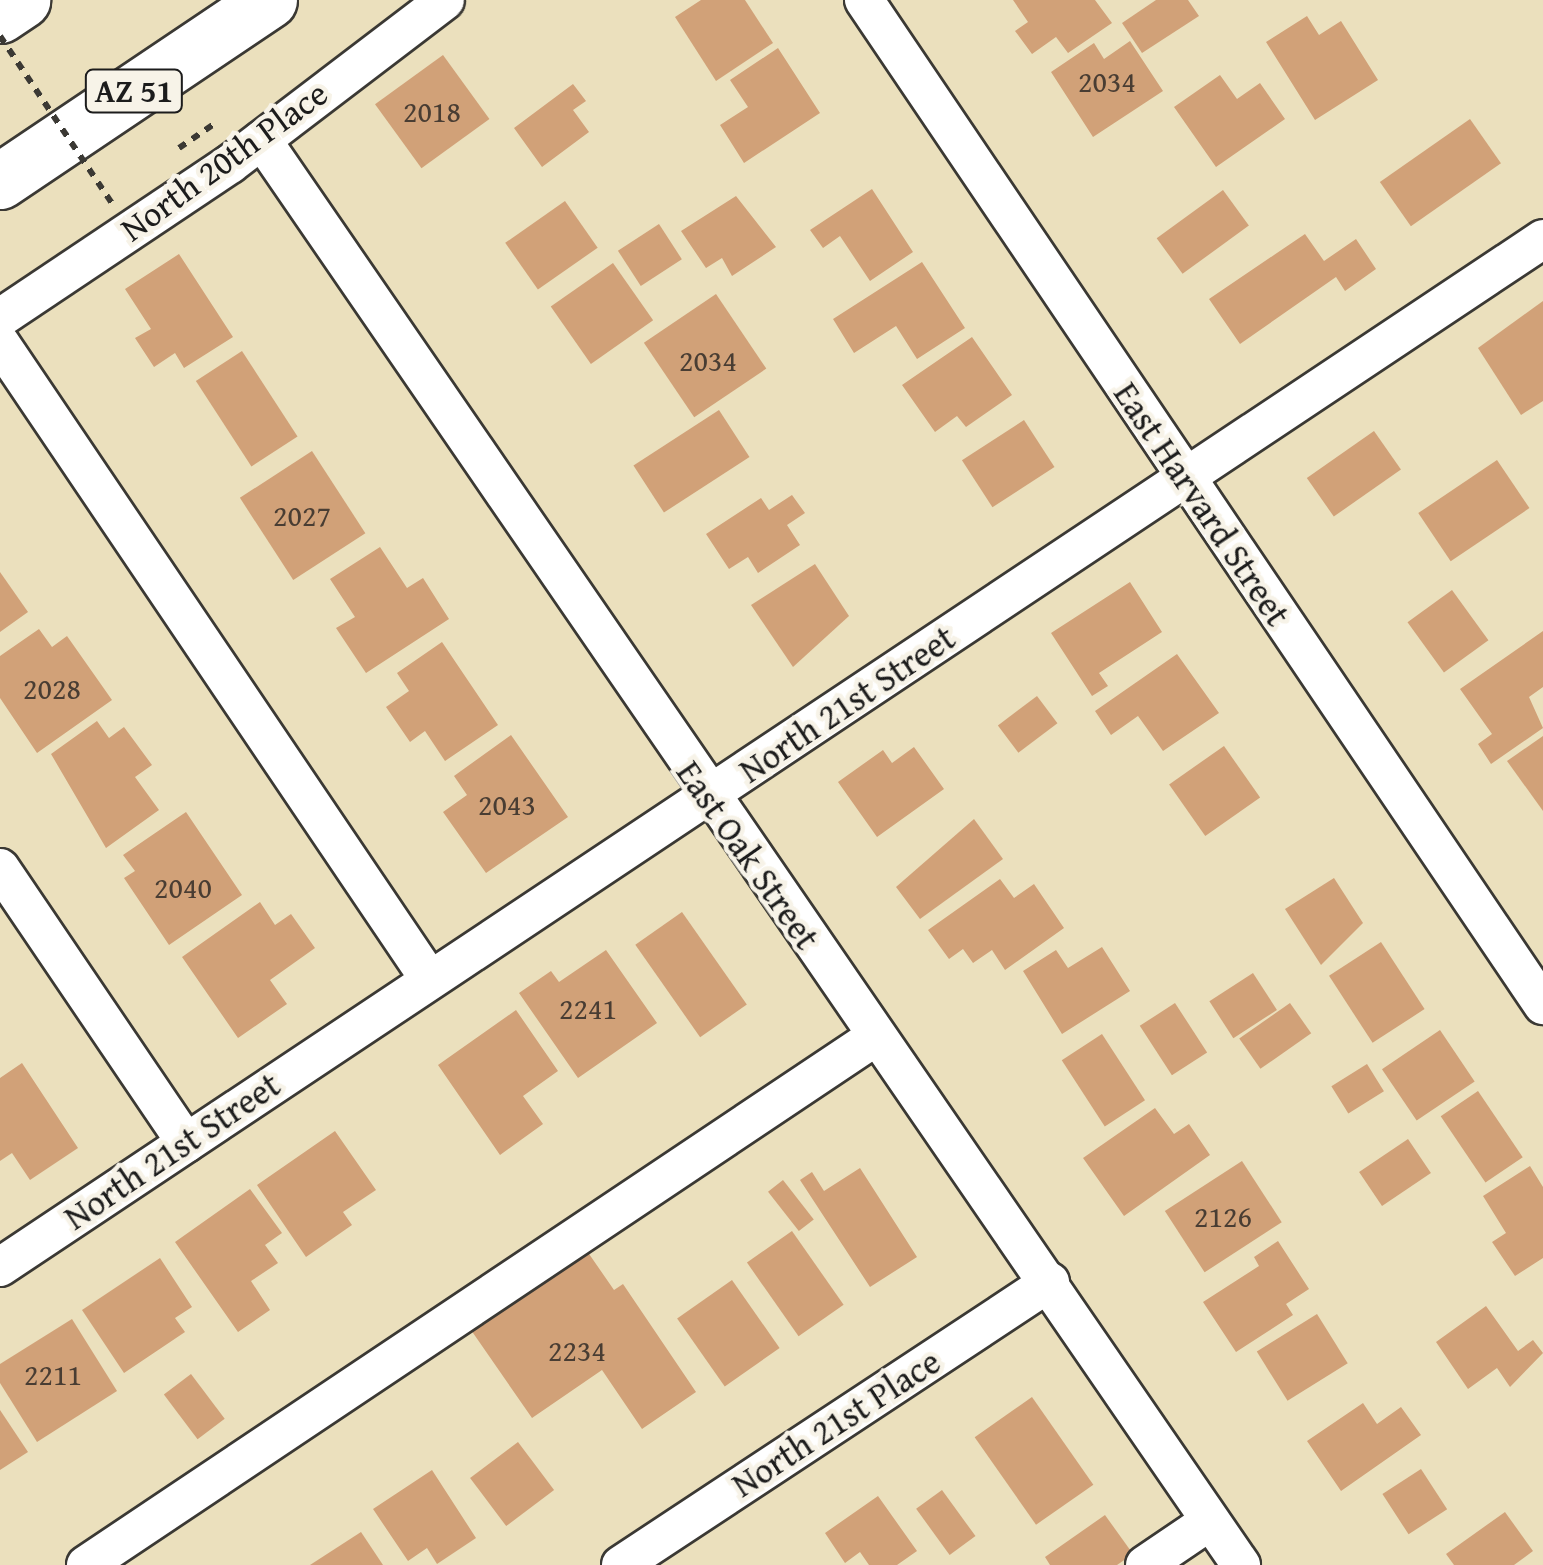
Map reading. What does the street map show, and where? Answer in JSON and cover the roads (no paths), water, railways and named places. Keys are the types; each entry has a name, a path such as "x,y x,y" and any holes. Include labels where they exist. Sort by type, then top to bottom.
{"highway":[{"path":"0,15 22,0"},
{"name":"AZ 51","path":"0,181 269,0"}],"street":[{"name":"North 20th Place","path":"0,318 262,140 445,0"},
{"name":"East Harvard Street","path":"864,0 1543,1006"},
{"name":"East Oak Street","path":"262,140 707,798 1050,1282 1241,1565"},
{"name":"North 21st Street","path":"0,1267 428,977 707,798 1543,239"},
{"path":"0,343 428,977"},
{"path":"0,868 186,1142"},
{"path":"86,1565 875,1037"},
{"name":"North 21st Place","path":"621,1565 1050,1282"},
{"path":"1146,1565 1210,1520"}]}
